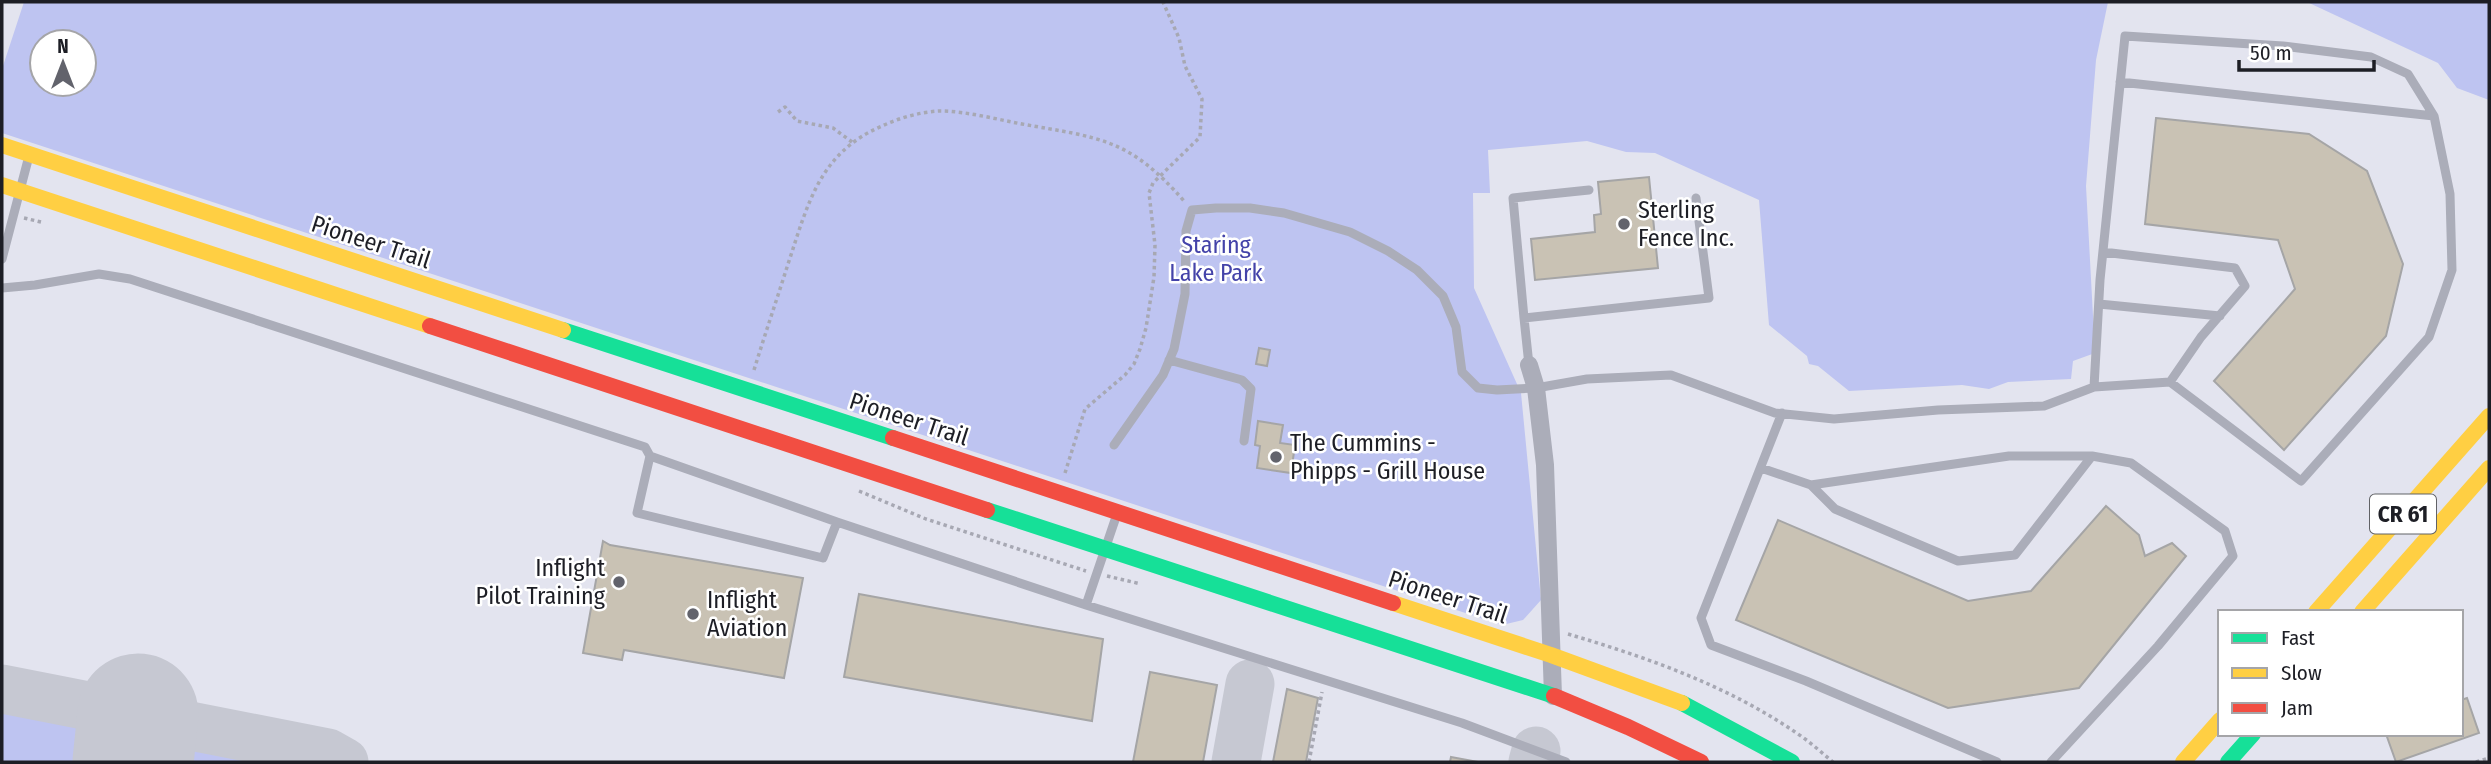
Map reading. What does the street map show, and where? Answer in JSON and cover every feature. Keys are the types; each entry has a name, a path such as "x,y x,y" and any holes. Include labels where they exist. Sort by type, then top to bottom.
{"main road":[{"name":"Pioneer Trail","path":"2,145 1551,655 1686,705 1792,762"},
{"path":"2,185 1553,696 1625,724 1701,762"},
{"name":"CR 61","path":"2318,610 2489,416"},
{"name":"CR 61","path":"2364,610 2489,468"},
{"path":"2183,762 2218,722"},
{"path":"2228,762 2250,736"}],"street":[{"path":"1529,365 1536,388 1545,465 1553,696"}],"lane":[{"path":"1114,445 1163,375 1174,349 1185,293 1186,231 1192,210 1250,208 1284,213 1350,232 1418,270 1443,296 1456,327 1462,372 1478,388 1536,388 1587,379 1671,375 1782,413 1834,419 1937,410 2044,406 2094,387 2170,382 2301,481 2429,337 2452,270 2450,194 2434,116 2408,74 2371,57 2283,46 2125,36 2103,252 2094,387"},
{"path":"2120,82 2434,116"},
{"path":"2,259 30,154"},
{"path":"1529,365 1513,198 1589,190"},
{"path":"1524,318 1709,298 1696,198"},
{"path":"2103,252 2235,268 2245,286 2170,382"},
{"path":"2,288 99,274 130,279 645,447 650,456 837,522 1086,605 1462,723 1566,762"},
{"path":"2099,304 2220,316"},
{"path":"1169,360 1242,380 1251,389 1244,441"},
{"path":"1782,413 1701,618 1712,645 1997,762"},
{"path":"650,456 637,513 823,558 837,522"},
{"path":"1811,485 2009,456 2092,456 2131,463 2225,531 2233,556 2158,646 2051,762"},
{"path":"1760,468 1811,485 1835,509 1958,561 2015,555 2092,456"},
{"path":"1086,605 1117,512"}],"path":[{"path":"1064,475 1085,409 1125,375 1140,349 1154,277 1155,245 1149,193 1153,183 1200,136 1202,99 1185,66 1179,38 1163,2"},
{"path":"778,112 785,107 797,121 833,128 852,142"},
{"path":"753,372 811,195 829,165 852,142 862,134 905,118 937,111 956,112 1073,131 1102,140 1128,150 1161,174 1192,210"},
{"path":"1309,762 1324,680"},
{"path":"2476,762 2489,758"}],"green space":[{"name":"Staring Lake Park","path":"24,2 2108,2 2096,60 2086,186 2095,353 2073,361 2071,379 2008,382 1989,389 1962,385 1849,391 1818,366 1809,364 1807,356 1769,325 1759,200 1655,153 1626,152 1587,141 1488,150 1490,193 1473,193 1474,288 1521,393 1541,600 1523,620 1502,625 2,133 2,69"},
{"path":"2307,2 2489,2 2489,100 2457,88 2438,63"},
{"path":"2,706 62,717 84,725 96,738 101,762 2,762"},
{"path":"200,745 291,762 170,762 182,750"}],"building":[{"path":"2156,118 2309,134 2367,171 2403,264 2386,336 2284,450 2214,381 2295,289 2278,240 2145,224"},
{"name":"Sterling Fence Inc.","path":"1649,177 1658,268 1535,280 1531,239 1595,232 1594,215 1601,214 1598,182"},
{"path":"1259,348 1270,350 1267,366 1256,364"},
{"name":"The Cummins - Phipps - Grill House","path":"1258,421 1283,425 1280,443 1295,445 1291,473 1257,468 1260,446 1255,445"},
{"path":"2106,506 2139,535 2145,556 2172,543 2186,556 2079,688 1948,708 1736,620 1778,520 1968,601 2031,591"},
{"name":"Inflight Aviation","path":"603,541 610,545 803,578 784,678 624,650 622,660 583,653"},
{"path":"859,594 1103,639 1092,721 844,677"},
{"path":"1150,672 1217,685 1203,762 1133,762"},
{"path":"1287,689 1318,698 1306,762 1273,762"},
{"path":"2467,698 2479,733 2396,762 2387,736 2463,736 2463,699"},
{"path":"1451,757 1478,762 1450,762"}],"taxiway":[{"path":"1236,762 1250,684"},
{"path":"2,689 328,753 344,762"},
{"path":"1533,762 1536,751"}],"runway":[{"path":"133,762 138,714"}],"traffic: fast":[{"path":"563,330 893,438"},
{"path":"987,510 1554,696"},
{"path":"1682,703 1792,762"},
{"path":"2228,762 2251,736"}],"traffic: slow":[{"path":"2,145 563,330"},
{"path":"2,185 430,326"},
{"path":"2318,610 2489,416"},
{"path":"2364,610 2489,468"},
{"path":"1393,603 1551,655 1682,703"},
{"path":"2183,762 2218,722"}],"traffic: jam":[{"path":"430,326 987,510"},
{"path":"893,438 1393,603"},
{"path":"1554,696 1701,762"}],"place":[{"name":"Sterling Fence Inc.","path":"1624,224"},
{"name":"The Cummins - Phipps - Grill House","path":"1276,457"},
{"name":"Inflight Pilot Training","path":"619,582"},
{"name":"Inflight Aviation","path":"693,614"}]}
